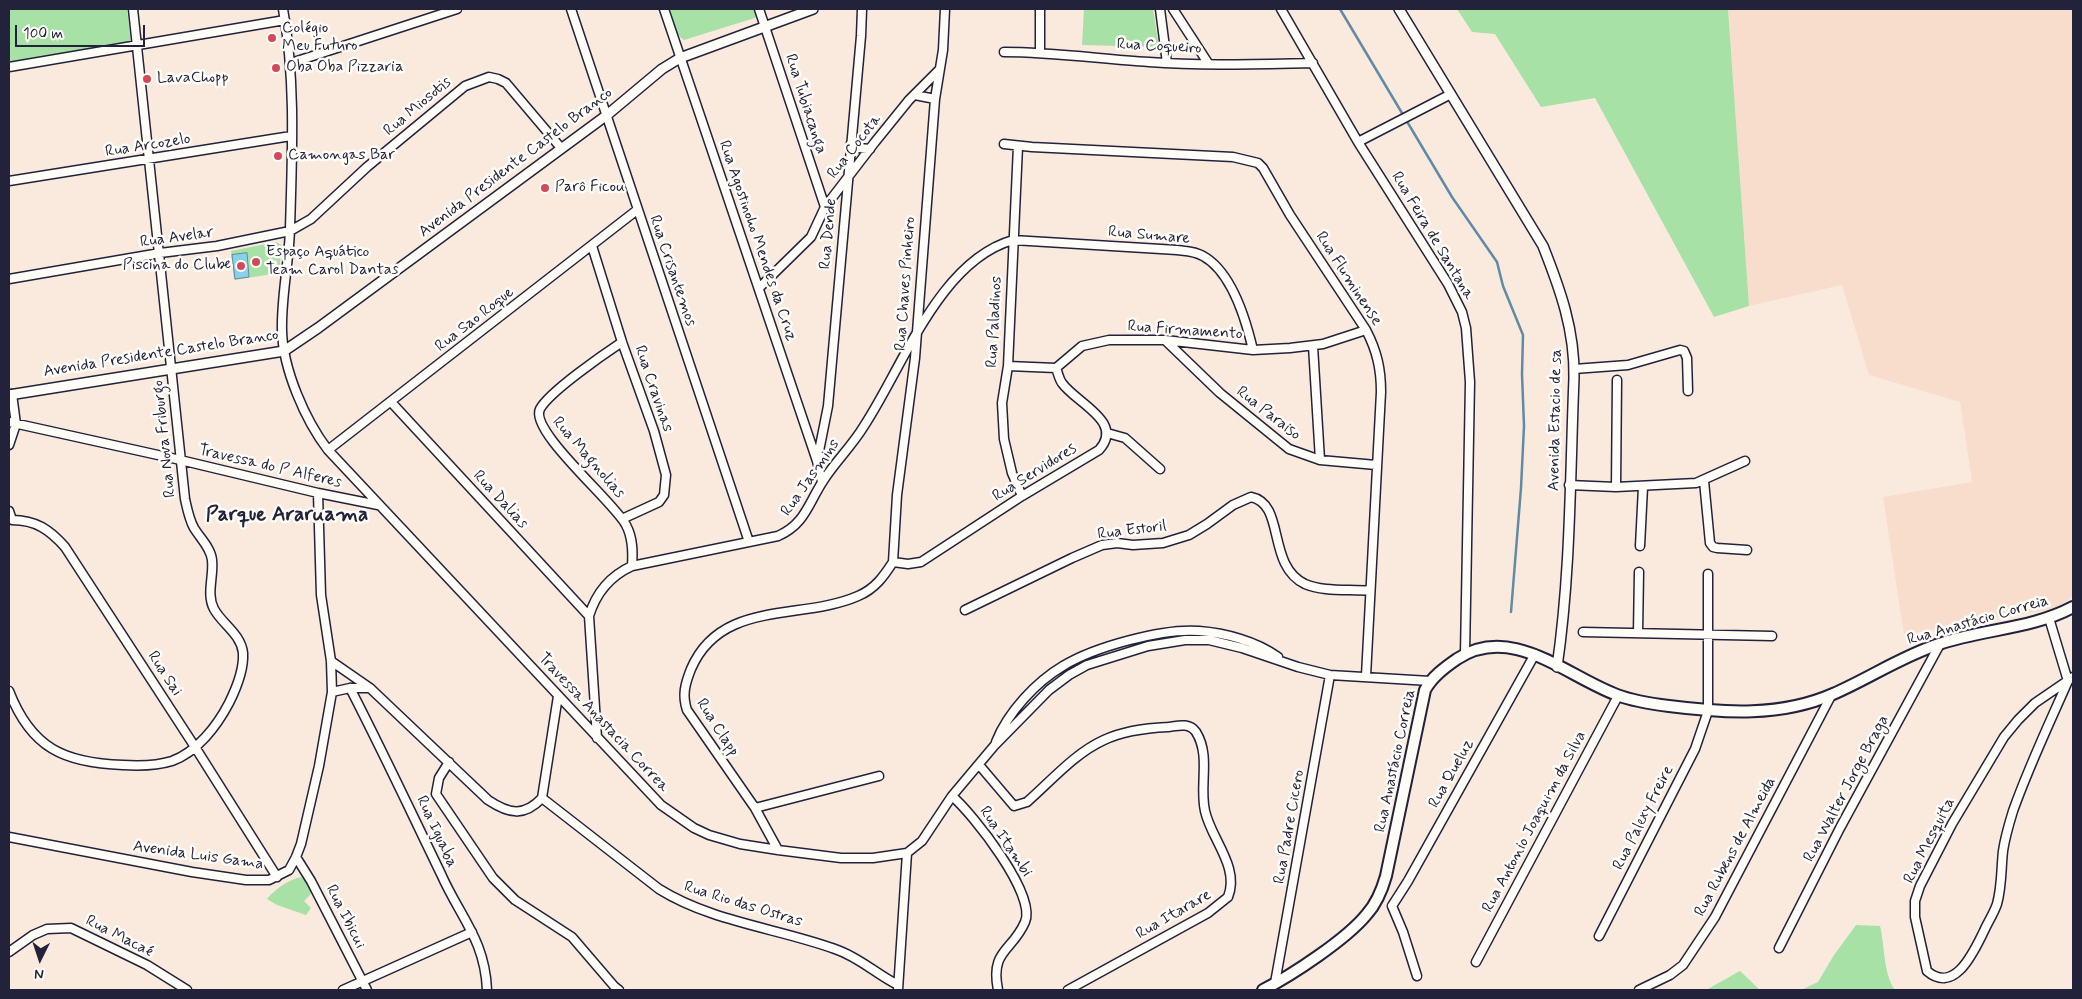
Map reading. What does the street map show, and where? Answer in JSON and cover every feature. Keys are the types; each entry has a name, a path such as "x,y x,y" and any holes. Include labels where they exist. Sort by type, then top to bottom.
{"main road":[{"name":"Rua Anastácio Correia","path":"1269,988 1356,926 1377,900 1386,876 1419,710 1430,681 1465,654 1484,647 1516,648 1535,654 1618,696 1708,711 1765,711 1805,704 1832,694 1898,659 1940,644 2049,618 2073,607"}],"street":[{"name":"Rua Nova Friburgo","path":"9,691 19,717 36,738 54,750 79,760 111,765 146,766 173,761 195,747 218,723 233,696 242,667 243,653 237,638 214,610 212,603 212,559 189,514 180,460 160,253 133,9"},
{"name":"Travessa Anastacia Correa","path":"283,9 291,63 290,231 282,330 284,351 298,397 309,422 328,450 661,805 694,828 723,839 778,850 841,858 872,858 907,854"},
{"path":"291,63 457,9"},
{"name":"Rua Crisantemos","path":"572,9 637,210 749,542"},
{"name":"Rua Agostinoho Mendes da Cruz","path":"664,9 817,461 822,482"},
{"name":"Rua Tubiacanga","path":"759,9 825,207"},
{"name":"Avenida Presidente Castelo Branco","path":"10,394 284,351 347,307 607,115 662,69 680,58 813,9"},
{"name":"Rua Dende","path":"817,461 828,406 862,9"},
{"name":"Rua Chaves Pinheiro","path":"893,562 897,495 916,332 934,99 944,35 945,9"},
{"path":"1040,9 1040,52"},
{"path":"1160,9 1167,63"},
{"path":"1173,9 1208,63"},
{"name":"Rua Feira de Santana","path":"1281,9 1358,142 1448,284 1462,312 1466,328 1470,382 1465,654"},
{"name":"Avenida Estacio de sa","path":"1399,9 1543,246 1565,305 1572,338 1574,369 1566,576 1558,667"},
{"path":"9,67 285,20"},
{"name":"Rua Coqueiro","path":"1004,52 1040,52 1167,63 1313,62"},
{"name":"Rua Cocota","path":"758,288 811,236 825,207 870,149 915,95 939,70"},
{"name":"Rua Miosotis","path":"290,231 311,219 375,161 465,86 477,80 489,77 506,83 561,148"},
{"path":"1358,142 1451,94"},
{"path":"915,95 934,99"},
{"name":"Rua Arcozelo","path":"9,181 291,136"},
{"path":"851,143 859,148 870,149"},
{"name":"Rua Fluminense","path":"1004,144 1232,157 1258,163 1268,174 1290,215 1366,330 1376,353 1380,371 1381,392 1366,676"},
{"name":"Rua Paladinos","path":"1018,146 1008,366 1002,403 1004,439 1012,473 1022,496"},
{"name":"Rua Sao Roque","path":"328,450 637,210"},
{"name":"Rua Avelar","path":"9,279 160,253 217,246 290,231"},
{"name":"Rua Jasmins","path":"597,738 589,616 592,606 606,583 618,573 632,566 778,536 792,528 803,516 822,482 864,426 916,332 952,284 981,255 998,245 1013,240"},
{"name":"Rua Sumare","path":"1013,240 1177,250 1203,256 1220,270 1227,281 1246,320 1253,350"},
{"name":"Rua Cravinas","path":"592,246 622,342 663,461 666,486 664,495 659,502 622,519"},
{"name":"Rua Firmamento","path":"1056,368 1071,354 1087,344 1108,340 1165,340 1253,350 1313,346 1366,330"},
{"name":"Rua Paraiso","path":"1165,340 1195,371 1271,437 1296,453 1320,460 1376,465"},
{"name":"Rua Magnolias","path":"622,342 599,357 550,398 540,410 538,419 553,442 622,519 629,532 632,544 632,566"},
{"path":"1313,346 1320,460"},
{"path":"1574,369 1628,365 1680,350 1686,354 1688,391"},
{"path":"1008,366 1056,368 1063,385 1103,423 1107,433 1124,438 1160,469"},
{"path":"1616,487 1617,380"},
{"path":"9,445 12,423 10,394"},
{"name":"Rua Dalias","path":"391,402 589,616"},
{"name":"Travessa do P Alferes","path":"12,423 378,505"},
{"name":"Rua Servidores","path":"893,562 908,564 921,562 1022,496 1099,450 1105,443 1107,433"},
{"path":"1570,485 1643,487 1704,481 1745,461"},
{"path":"1704,481 1710,543 1713,547 1717,548 1747,550"},
{"path":"1640,546 1643,487"},
{"name":"Avenida Luis Gama","path":"9,837 201,873 262,881 277,877 289,870 301,844 319,766 332,692 331,661 321,595 318,493"},
{"name":"Rua Estoril","path":"965,610 1072,558 1102,546 1117,543 1133,545 1163,542 1190,534 1233,505 1250,497 1263,502 1269,509 1280,553 1286,567 1298,579 1310,586 1320,588 1370,591"},
{"name":"Rua Sai","path":"9,510 11,522 24,520 48,529 65,547 277,877"},
{"name":"Rua Clapp","path":"778,850 755,808 687,710 684,690 699,652 711,638 737,623 824,605 863,594 878,584 893,562"},
{"path":"1638,633 1640,572"},
{"name":"Rua Palexy Freire","path":"1600,936 1695,749 1708,711 1708,574"},
{"path":"2049,618 2071,679"},
{"path":"898,988 907,854 922,841 952,796 980,766 1013,713 1043,682 1062,666 1081,656 1117,644 1170,633 1200,631 1248,642 1268,650 1286,662 1330,675 1430,681"},
{"path":"1583,632 1772,636"},
{"name":"Rua Walter Jorge Braga","path":"1779,948 1840,828 1940,644"},
{"name":"Rua Queluz","path":"1392,906 1408,881 1535,654"},
{"path":"331,661 370,688 488,800 500,808 513,812 533,808 542,798 558,696"},
{"name":"Rua Padre Cicero","path":"1269,988 1330,675"},
{"name":"Rua Mesquita","path":"2071,679 2021,788 2006,833 2002,876 1996,906 1973,955 1964,967 1942,979 1934,977 1927,971 1914,917 1915,901 1920,886 1952,824 2004,737 2035,703 2071,679"},
{"path":"332,692 350,688 370,688"},
{"name":"Rua Iguaba","path":"350,688 414,816 442,877 472,932 484,962 487,990"},
{"name":"Rua Rubens de Almeida","path":"1638,990 1670,975 1682,965 1710,925 1748,858 1832,694"},
{"name":"Rua Antonio Joaquim da Silva","path":"1476,962 1618,696"},
{"name":"Rua Itarare","path":"980,766 1014,806 1017,806 1027,802 1086,750 1105,739 1131,732 1185,725 1195,731 1201,745 1204,769 1205,812 1230,870 1231,885 1228,897 1208,913 1068,990"},
{"path":"450,762 439,778 436,794 480,861 515,900 572,937 619,990"},
{"path":"755,808 879,776"},
{"name":"Rua Itambi","path":"952,796 977,822 1011,871 1020,890 1025,907 1026,920 998,958 996,975 998,990"},
{"name":"Rua Rio das Ostras","path":"542,798 659,889 676,900 722,917 769,928 836,949 856,958 898,988"},
{"name":"Rua Ibicui","path":"296,857 311,881 367,990"},
{"path":"1377,900 1392,906 1403,932 1416,976"},
{"name":"Rua Macaé","path":"9,952 33,935 47,929 71,928 147,965 187,990"},
{"path":"343,990 472,932"}],"shaded area":[{"path":"1728,9 2073,9 2073,596 2057,608 1904,635 1883,497 1972,482 1960,402 1869,375 1842,285 1749,306"}],"green space":[{"path":"9,9 127,9 131,43 9,62"},
{"path":"670,9 755,9 758,17 684,40 676,30"},
{"path":"1084,9 1153,9 1159,47 1082,45"},
{"path":"1457,9 1728,9 1749,306 1714,317 1595,98 1541,107 1495,34 1472,32"},
{"name":"Espaço Aquático Team Carol Dantas","path":"276,242 282,245 279,273 234,280 231,251"},
{"path":"302,877 309,884 312,891 304,901 311,908 306,915 277,905 267,899 283,885"},
{"path":"1856,925 1880,926 1886,968 1895,990 1801,990 1818,982 1834,955"},
{"path":"1740,971 1760,990 1706,990"}],"water":[{"name":"Piscina do Clube","path":"247,253 249,277 235,279 232,255"}],"waterway":[{"path":"1340,9 1452,197 1497,262 1503,286 1523,335 1524,426 1511,612"}],"place":[{"name":"Colégio Meu Futuro","path":"272,38"},
{"name":"Oba Oba Pizzaria","path":"276,68"},
{"name":"LavaChopp","path":"147,79"},
{"name":"Camongas Bar","path":"278,156"},
{"name":"Parô Ficou","path":"545,188"},
{"name":"Espaço Aquático Team Carol Dantas","path":"256,262"},
{"name":"Piscina do Clube","path":"241,266"}],"district":[{"name":"Parque Araruama","path":"287,516"}]}
